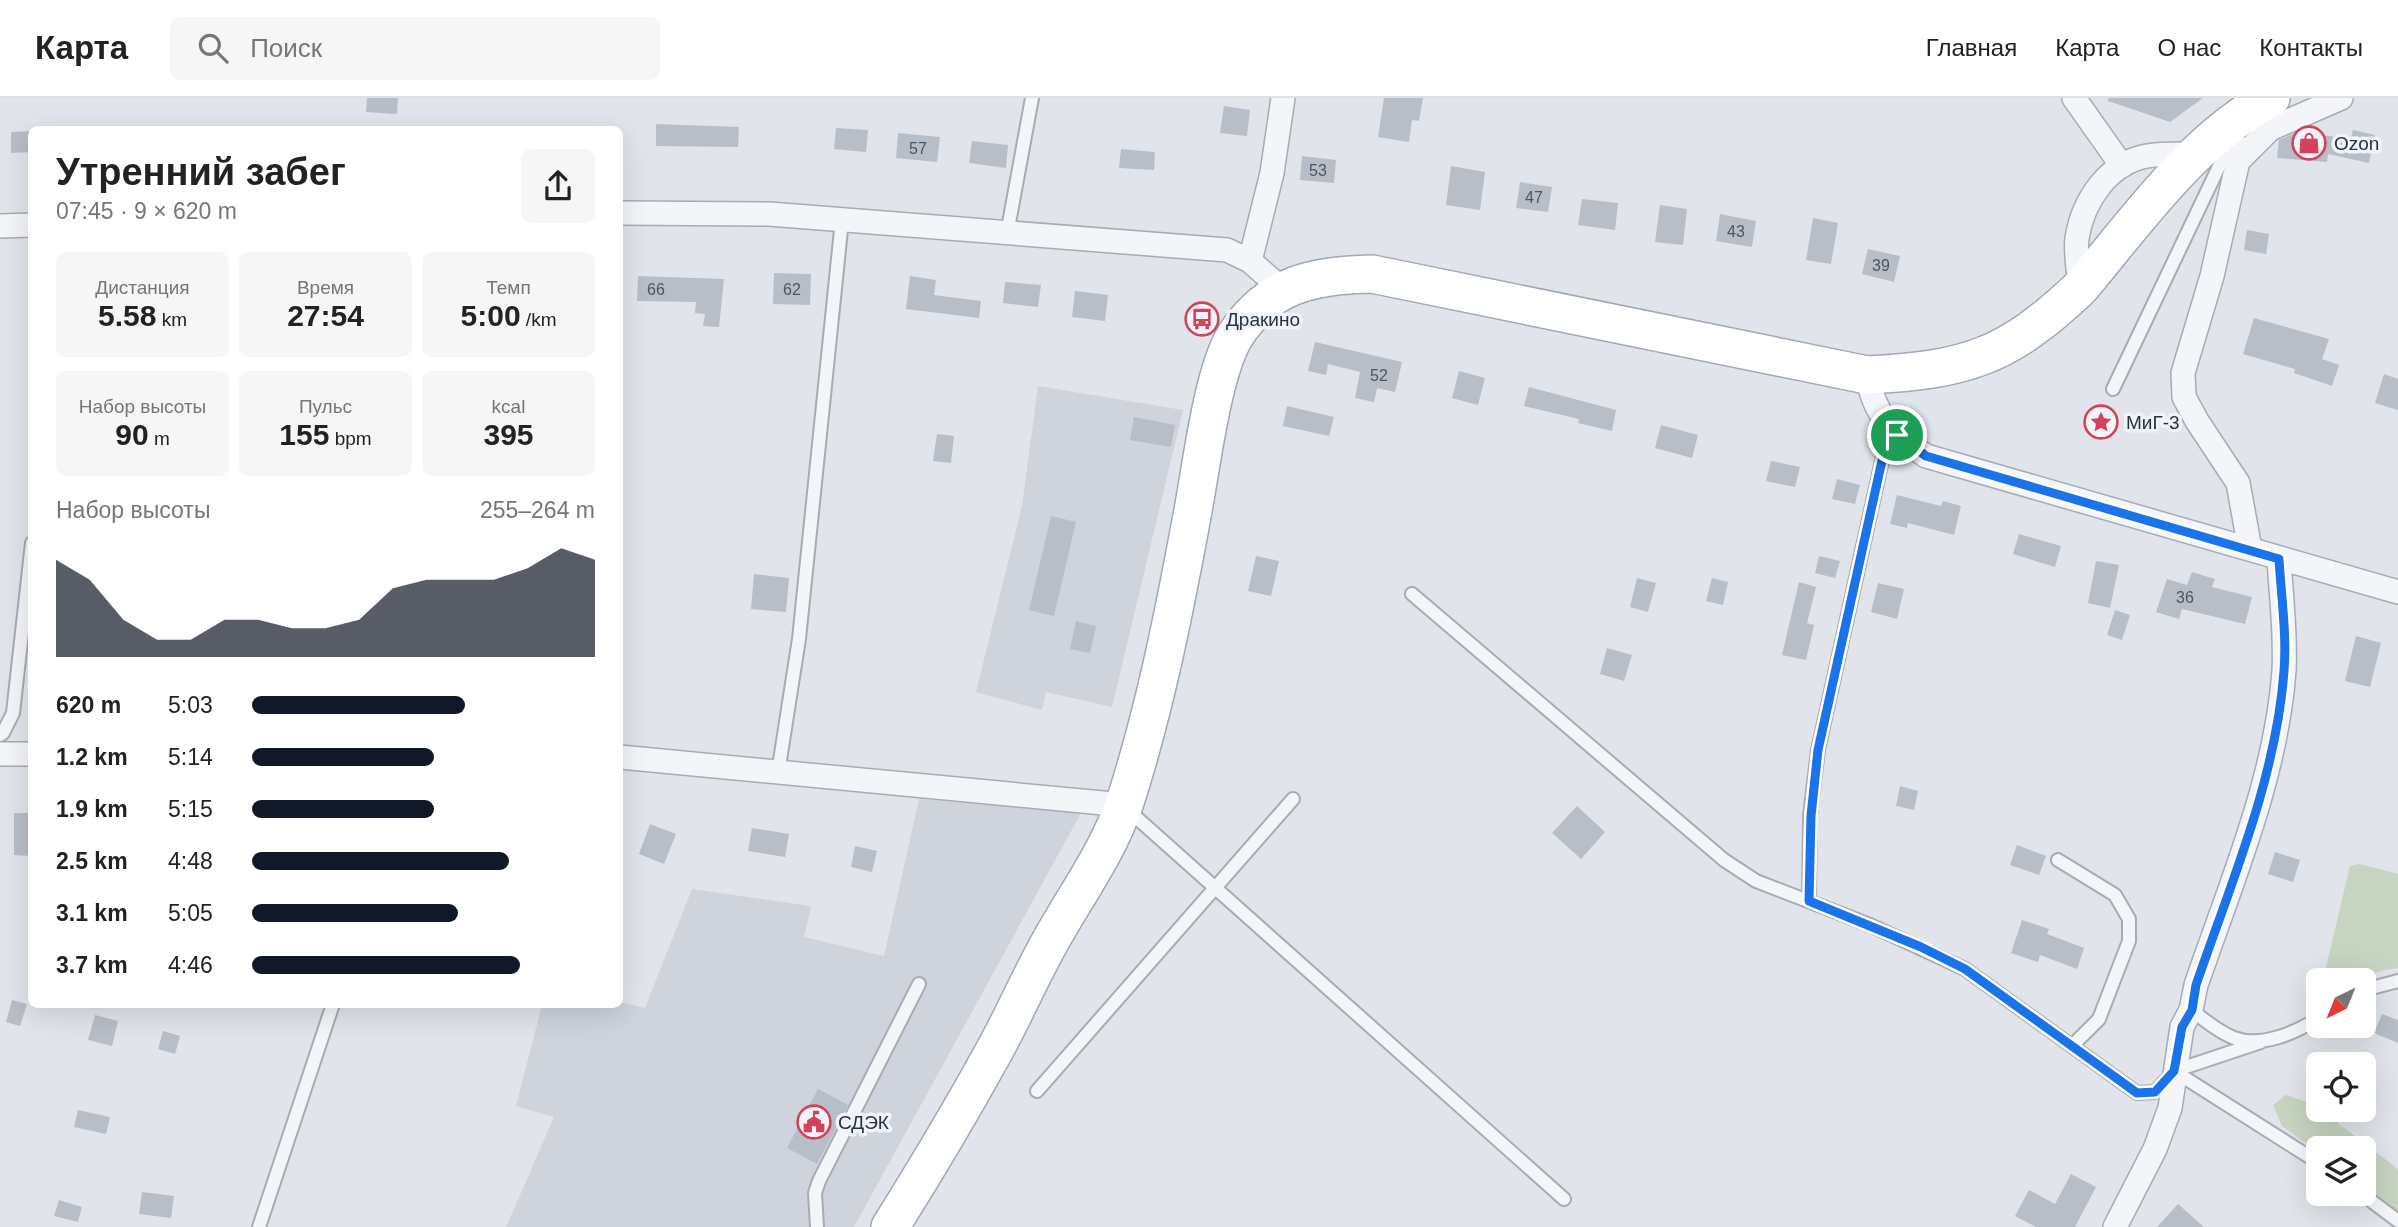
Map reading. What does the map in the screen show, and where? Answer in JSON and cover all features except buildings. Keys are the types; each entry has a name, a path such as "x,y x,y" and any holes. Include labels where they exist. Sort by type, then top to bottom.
{"main road":[{"path":"890,1227 989,1060 1045,950 1107,843 1124,805 1150,717 1172,625 1216,393 1227,353 1245,322 1282,289 1330,275 1371,274 1867,375 1915,372 1950,366 1997,352 2032,330 2080,288 2197,154 2246,113"}],"street":[{"path":"1250,261 1272,173 1283,98"},
{"path":"2074,98 2122,166"},
{"path":"2238,161 2270,129 2342,98"},
{"path":"2246,113 2212,276 2183,373 2184,397 2238,483 2250,549"},
{"path":"2080,288 2077,239 2085,210 2099,183 2122,166 2146,156 2197,154"},
{"path":"623,213 769,214 1227,250 1250,261 1282,289"},
{"path":"0,226 28,225"},
{"path":"1867,375 1871,396 1883,419 1897,435 1926,456 2398,592"},
{"path":"2115,1227 2159,1139 2170,1108 2182,1027 2192,1010 2196,985 2265,781 2279,713 2284,668 2279,559"},
{"path":"0,754 28,754"},
{"path":"623,757 1124,805"}],"lane":[{"path":"1007,234 1032,98"},
{"path":"2113,389 2246,113"},
{"path":"778,773 799,639 842,220"},
{"path":"1809,901 1811,816 1818,750 1883,456 1897,435"},
{"path":"0,735 13,713 28,579"},
{"path":"1412,594 1724,860 1756,881 1921,947 1965,969 2137,1093 2155,1092 2174,1071 2306,1026"},
{"path":"1037,1091 1213,887 1293,799"},
{"path":"1124,805 1564,1199"},
{"path":"2058,860 2116,895 2129,919 2129,941 2099,1019 2072,1046"},
{"path":"2376,987 2398,981"},
{"path":"817,1227 815,1193 819,1181 919,984"},
{"path":"258,1227 332,1008"},
{"path":"2192,1010 2235,1039 2261,1042"},
{"path":"2174,1071 2306,1155"},
{"path":"2376,1204 2398,1221"}],"shaded area":[{"path":"1038,386 1183,410 1112,707 1046,692 1042,710 976,692 1022,506"},
{"path":"919,799 1081,813 854,1227 506,1227 554,1117 516,1106 541,1008 623,1008 623,1003 645,1008 692,889 811,906 804,937 884,956"}],"green space":[{"path":"2359,864 2398,874 2398,968 2376,972 2376,968 2326,968 2350,866"},
{"path":"2286,1095 2306,1102 2306,1122 2337,1122 2355,1136 2306,1136 2306,1144 2282,1126 2273,1105"},
{"path":"2376,1152 2398,1169 2398,1212 2376,1196"}],"place":[{"name":"Ozon","path":"2309,143"},
{"name":"Дракино","path":"1202,319"},
{"name":"МиГ-3","path":"2101,422"},
{"name":"СДЭК","path":"814,1122"}],"route":[{"path":"1897,435 1926,456 2279,559 2284,668 2279,713 2265,781 2196,985 2192,1010 2182,1027 2174,1071 2155,1092 2137,1093 1965,969 1921,947 1809,901 1811,816 1818,750 1883,456 1897,435"}]}
